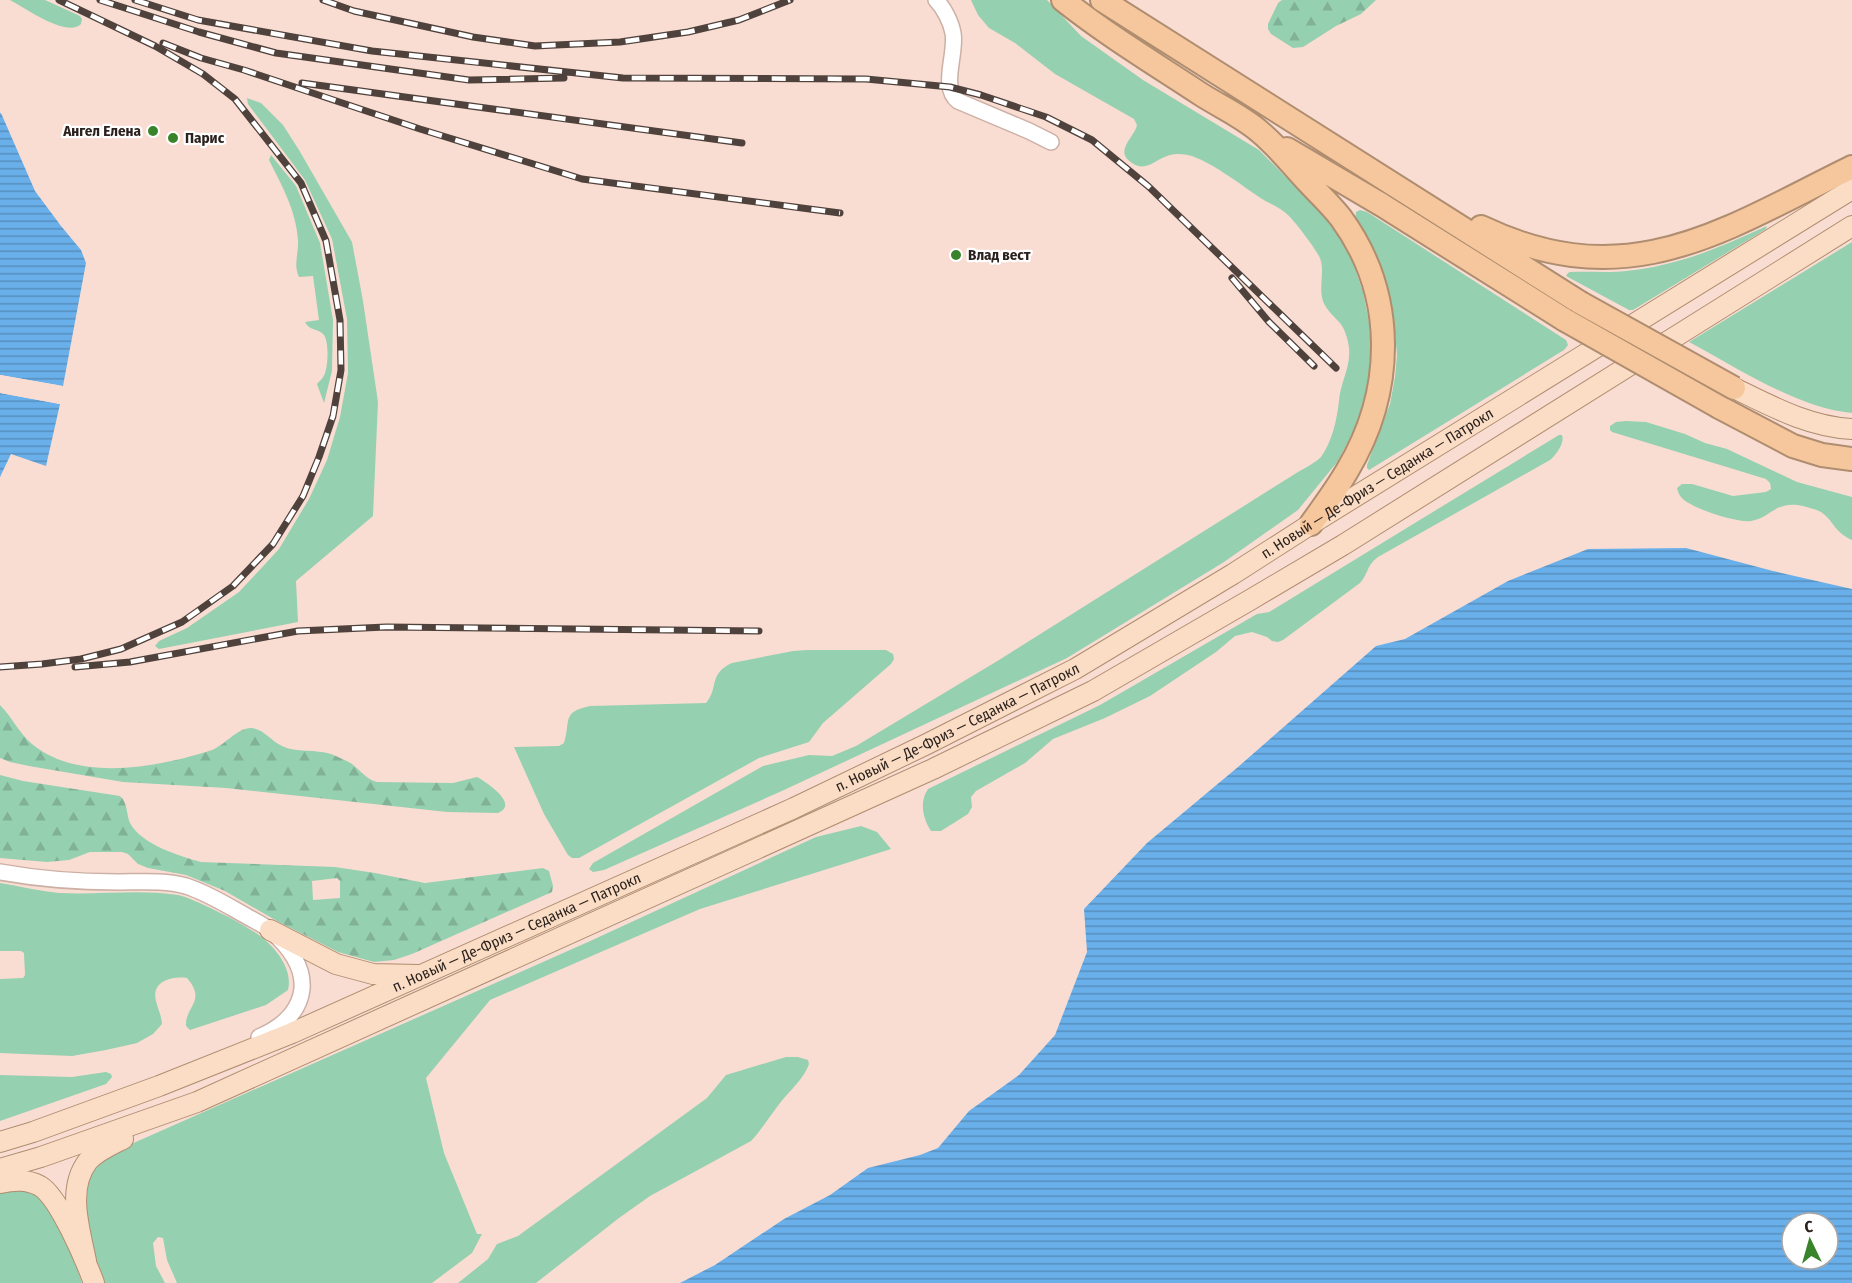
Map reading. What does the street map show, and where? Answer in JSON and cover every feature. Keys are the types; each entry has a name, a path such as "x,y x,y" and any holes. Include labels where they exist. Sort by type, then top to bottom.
{"highway":[{"path":"1063,0 1092,24 1258,130 1340,218 1363,255 1376,289 1384,353 1377,401 1365,436 1347,471 1311,524"},
{"path":"1102,0 1579,302 1734,388"},
{"path":"1265,136 1382,205 1564,320 1719,407 1793,446 1822,455 1852,459"},
{"path":"1407,192 1497,235 1540,250 1564,255 1620,258 1656,253 1719,232 1852,167"}],"main road":[{"name":"п. Новый — Де-Фриз — Седанка — Патрокл","path":"0,1142 159,1086 292,1034 794,808 1075,669 1233,574 1852,189"},
{"name":"п. Новый — Де-Фриз — Седанка — Патрокл","path":"0,1169 41,1157 197,1102 922,774 1093,691 1343,545 1852,226"},
{"path":"1734,388 1782,412 1819,424 1852,429"},
{"path":"270,930 336,964 373,974 423,975"},
{"path":"86,1261 76,1207 76,1190 87,1163 105,1148 152,1126 166,1113"},
{"path":"0,1183 24,1180 43,1187 57,1205 86,1261 94,1283"}],"street":[{"path":"936,0 942,6 954,35 950,87 952,96 958,101 1029,130 1051,142"},
{"path":"0,872 57,879 150,882 186,886 220,901 270,930 292,955 300,970 302,985 300,1000 291,1015 274,1031 173,1073 159,1086"}],"green space":[{"path":"10,0 45,0 80,16 81,24 75,27 56,25"},
{"path":"971,0 1047,0 1081,36 1143,80 1259,150 1333,224 1352,260 1363,292 1369,322 1371,348 1369,371 1365,398 1353,432 1338,461 1298,510 1224,562 1067,658 784,790 604,870 593,872 589,869 593,863 763,766 809,755 832,756 856,746 999,660 1313,463 1321,457 1328,444 1335,423 1349,348 1343,328 1323,301 1322,267 1319,256 1296,224 1280,209 1219,170 1192,156 1173,154 1147,166 1137,166 1132,163 1124,154 1137,125 1134,119 1055,74 1015,43 989,28 978,15"},
{"path":"1282,0 1376,0 1361,14 1336,26 1303,47 1293,48 1271,34 1268,29 1278,3"},
{"path":"247,98 261,103 283,125 352,242 378,402 373,516 296,581 298,622 159,649 155,646 159,641 187,628 239,592 279,549 309,499 327,460 340,417 348,373 347,319 332,239 305,180 248,104"},
{"path":"271,155 296,186 320,243 333,320 332,371 324,403 317,384 324,376 326,369 327,343 324,335 309,327 305,322 319,320 313,276 299,277 297,272 297,229 288,198 269,160"},
{"path":"1360,210 1367,212 1566,340 1568,345 1564,350 1369,470 1367,465 1390,404 1397,355 1394,321 1387,287 1374,253 1355,221 1356,212"},
{"path":"1767,226 1766,229 1633,310 1629,310 1566,276 1570,272 1619,272 1664,265 1715,248"},
{"path":"1852,242 1852,413 1811,404 1790,395 1689,342"},
{"path":"1616,422 1646,422 1685,434 1727,449 1797,482 1852,497 1852,540 1841,534 1821,512 1803,506 1786,505 1758,519 1745,521 1716,515 1689,504 1681,498 1678,492 1677,488 1682,484 1692,484 1733,496 1766,492 1771,489 1770,483 1766,479 1610,430 1610,426"},
{"path":"1559,435 1563,438 1561,445 1550,460 1378,557 1371,563 1360,583 1283,640 1272,641 1252,632 1235,636 1216,652 1150,696 1105,718 1053,739 1025,763 976,791 971,797 972,807 968,814 941,831 931,831 923,810 928,789 1100,705 1257,614 1269,612"},
{"path":"807,650 886,650 893,654 894,659 823,723 809,742 759,758 579,858 572,858 568,855 544,814 514,747 559,746 564,743 569,718 581,708 706,703 720,672 732,663"},
{"path":"0,705 32,744 51,756 72,764 96,768 120,768 168,762 212,750 241,731 251,728 288,748 339,757 377,782 453,783 477,777 499,794 505,804 504,809 498,813 447,812 226,788 123,782 29,766 0,758"},
{"path":"0,775 23,781 120,796 126,805 130,823 143,837 172,853 201,862 335,867 425,883 543,868 549,871 553,886 552,892 412,954 394,960 374,962 338,952 225,891 186,875 148,868 138,864 128,854 122,852 90,852 69,860 47,862 0,858","holes":["337,878 340,881 340,898 313,900 312,881"]},
{"path":"861,826 877,832 891,849 700,909 490,1000 426,1078 444,1153 477,1234 482,1234 472,1253 432,1283 177,1283 167,1260 163,1238 158,1237 153,1243 156,1266 165,1283 105,1283 87,1226 85,1196 87,1182 93,1169 111,1153 588,942 816,837"},
{"path":"0,883 59,893 149,892 186,897 236,921 264,939 283,962 288,976 288,990 266,1005 190,1030 186,1026 195,998 193,986 187,978 169,979 160,984 155,994 162,1024 153,1034 137,1043 72,1056 0,1053 0,979 23,978 25,975 24,953 0,951"},
{"path":"786,1057 808,1060 809,1064 800,1080 751,1141 650,1196 536,1283 458,1283 488,1259 497,1244 518,1236 707,1098 726,1075"},
{"path":"106,1072 112,1077 106,1084 0,1121 0,1075 72,1077"},
{"path":"23,1188 35,1193 50,1210 63,1235 82,1283 0,1283 0,1191"}],"water":[{"path":"0,113 35,191 81,250 86,263 63,386 0,375"},
{"path":"0,393 60,404 46,466 11,454 0,477"},
{"path":"1686,548 1852,589 1852,1283 680,1283 715,1265 784,1219 830,1195 868,1168 938,1148 969,1111 1019,1075 1055,1035 1087,952 1084,909 1147,843 1376,646 1405,639 1508,581 1588,549"}],"pier":[{"path":"0,375 63,386 62,389 0,378"},
{"path":"0,390 60,401 60,404 0,393"}],"railway":[{"path":"0,667 81,659 121,649 182,622 233,586 273,544 303,496 333,416 341,370 340,320 326,241 301,183 235,99 203,74 155,46 59,0"},
{"path":"100,0 199,32 276,53 469,80 564,78"},
{"path":"135,0 198,20 372,51 623,78 866,79 950,87 981,95 1046,117 1092,140 1148,186 1336,368"},
{"path":"323,0 354,11 473,37 535,46 620,42 688,32 739,20 790,0"},
{"path":"163,43 201,58 582,179 840,213"},
{"path":"302,83 742,143"},
{"path":"1232,278 1269,322 1314,366"},
{"path":"75,667 130,662 298,631 386,627 759,631"}],"place":[{"name":"Ангел Елена","path":"153,131"},
{"name":"Парис","path":"173,138"},
{"name":"Влад вест","path":"956,255"}]}
